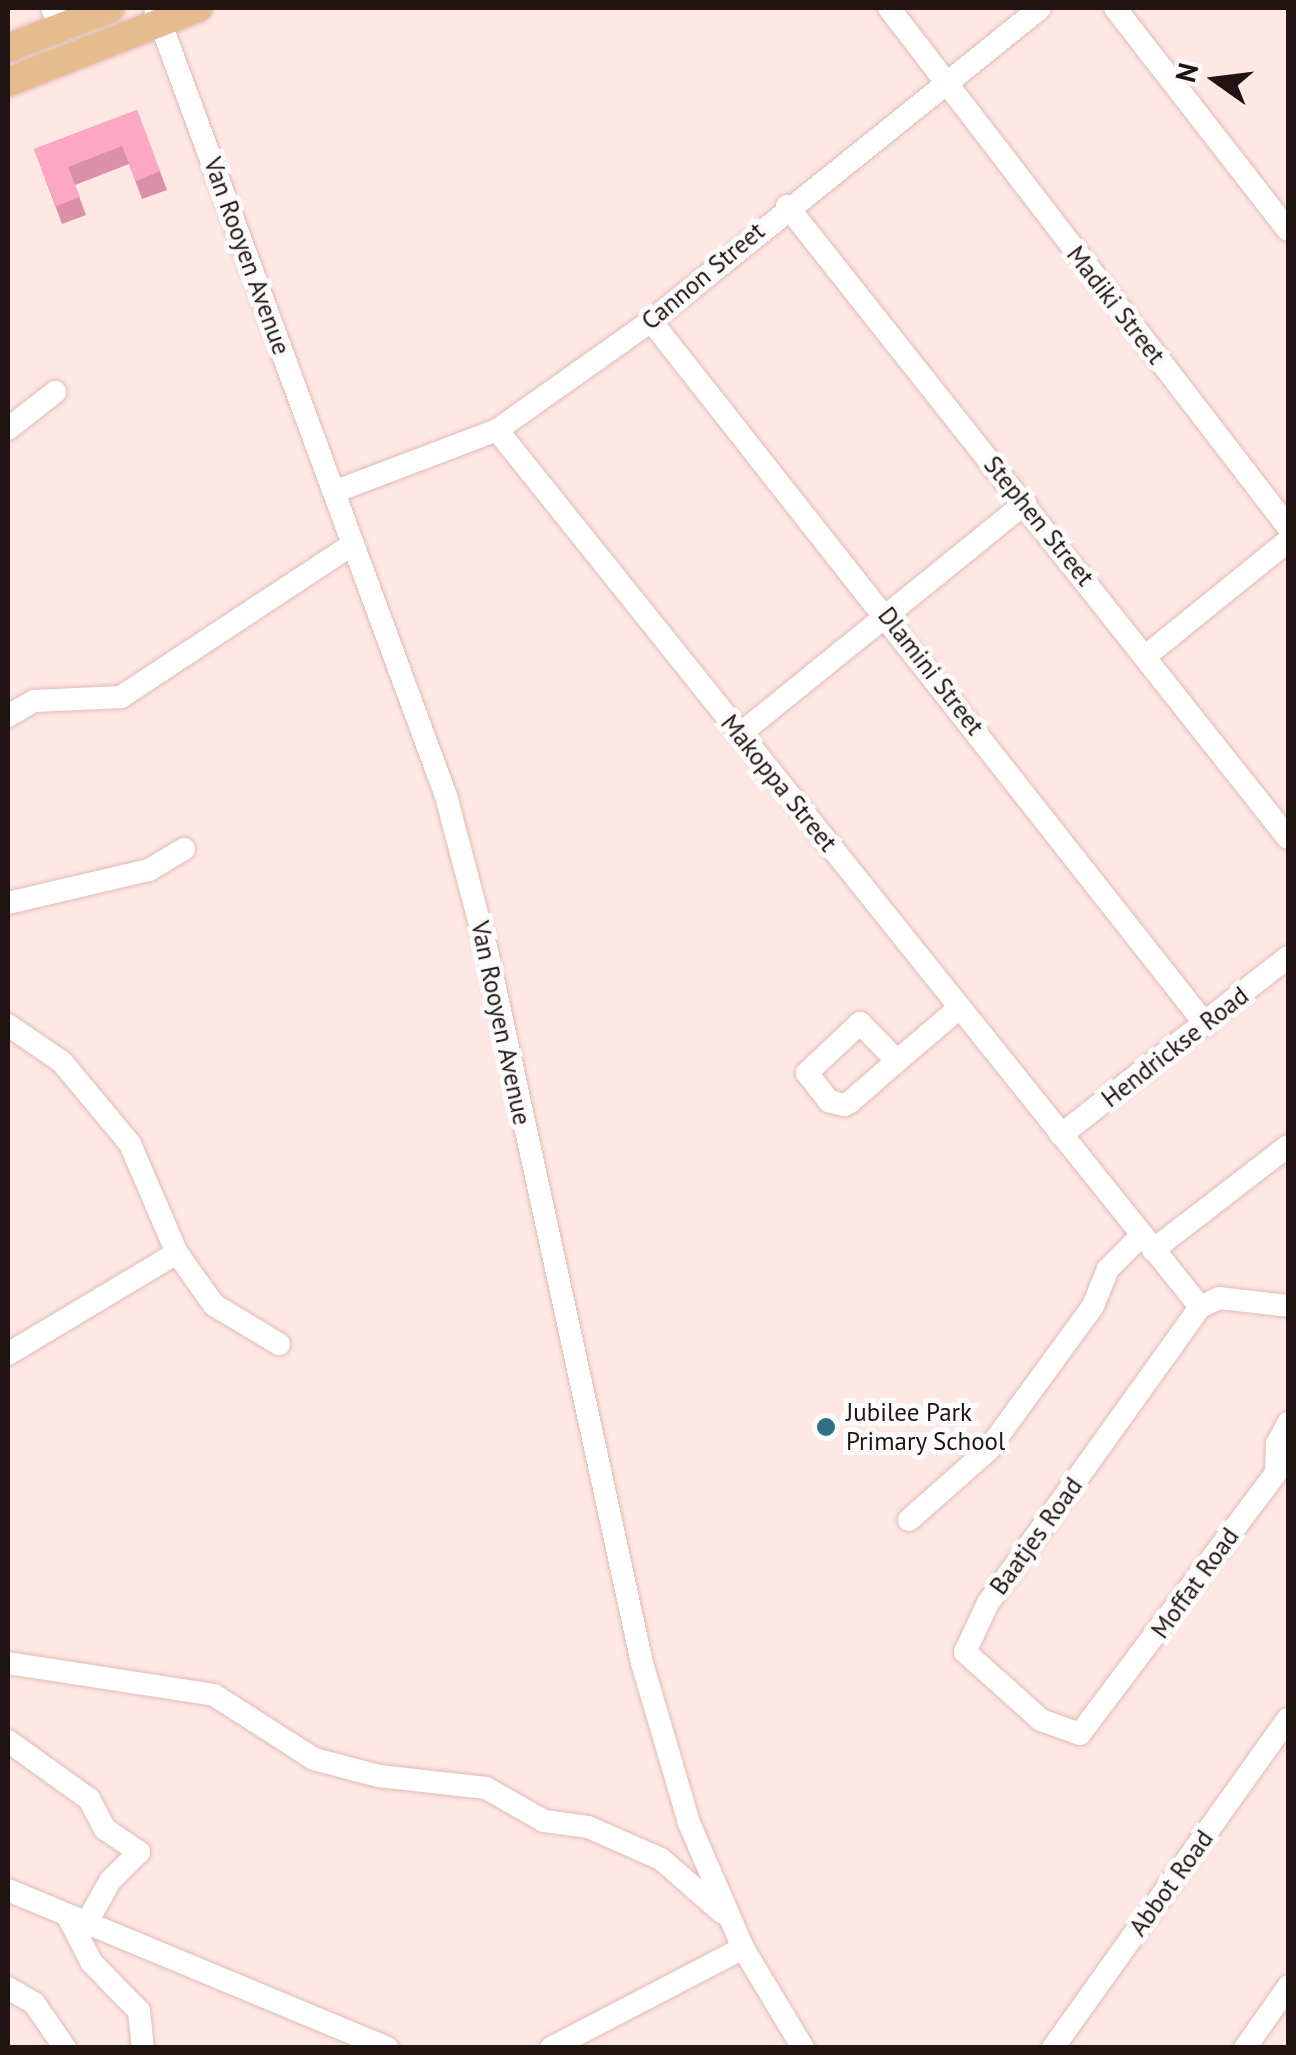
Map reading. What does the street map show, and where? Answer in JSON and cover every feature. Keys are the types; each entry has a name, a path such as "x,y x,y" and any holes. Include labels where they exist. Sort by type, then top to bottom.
{"main road":[{"path":"8,48 56,17 110,8"},
{"path":"8,82 158,15 198,8"}],"street":[{"name":"Madiki Street","path":"889,8 1288,528"},
{"path":"1115,8 1288,230"},
{"name":"Cannon Street","path":"334,492 497,430 650,321 787,206 944,84 1026,12"},
{"name":"Van Rooyen Avenue","path":"158,15 464,857 642,1663 689,1822 743,1948 803,2048"},
{"name":"Stephen Street","path":"787,206 1147,655 1288,838"},
{"name":"Dlamini Street","path":"650,321 888,614 1206,1025"},
{"path":"8,429 55,392"},
{"name":"Makoppa Street","path":"497,430 1200,1307"},
{"path":"740,734 1026,503"},
{"path":"1147,655 1288,541"},
{"path":"8,716 34,701 121,697 353,544"},
{"path":"8,903 149,870 184,849"},
{"name":"Hendrickse Road","path":"1061,1135 1288,958"},
{"path":"897,1062 959,1008"},
{"path":"8,1026 62,1062 130,1144 177,1253 214,1306 279,1344"},
{"path":"909,1520 988,1450 1092,1306 1108,1269 1288,1146"},
{"path":"8,1354 177,1253"},
{"path":"1200,1307 1219,1298 1288,1306"},
{"name":"Baatjes Road","path":"1080,1734 1041,1720 974,1664 965,1652 969,1633 1200,1307"},
{"name":"Moffat Road","path":"1080,1734 1282,1478 1276,1444 1288,1424"},
{"path":"8,1663 214,1696 314,1759 378,1776 486,1788 544,1821 588,1827 662,1859 728,1917"},
{"name":"Abbot Road","path":"1053,2048 1288,1719"},
{"path":"8,1741 90,1799 105,1830 139,1852 77,1920"},
{"path":"8,1890 387,2048"},
{"path":"77,1920 92,1963 140,2010 143,2048"},
{"path":"551,2048 743,1948"},
{"path":"1245,2048 1288,1987"},
{"path":"8,1988 34,2003 65,2048"}],"building":[{"path":"137,110 160,171 136,181 122,146 68,167 80,197 56,206 34,149"}],"place":[{"name":"Jubilee Park Primary School","path":"826,1427"}]}
